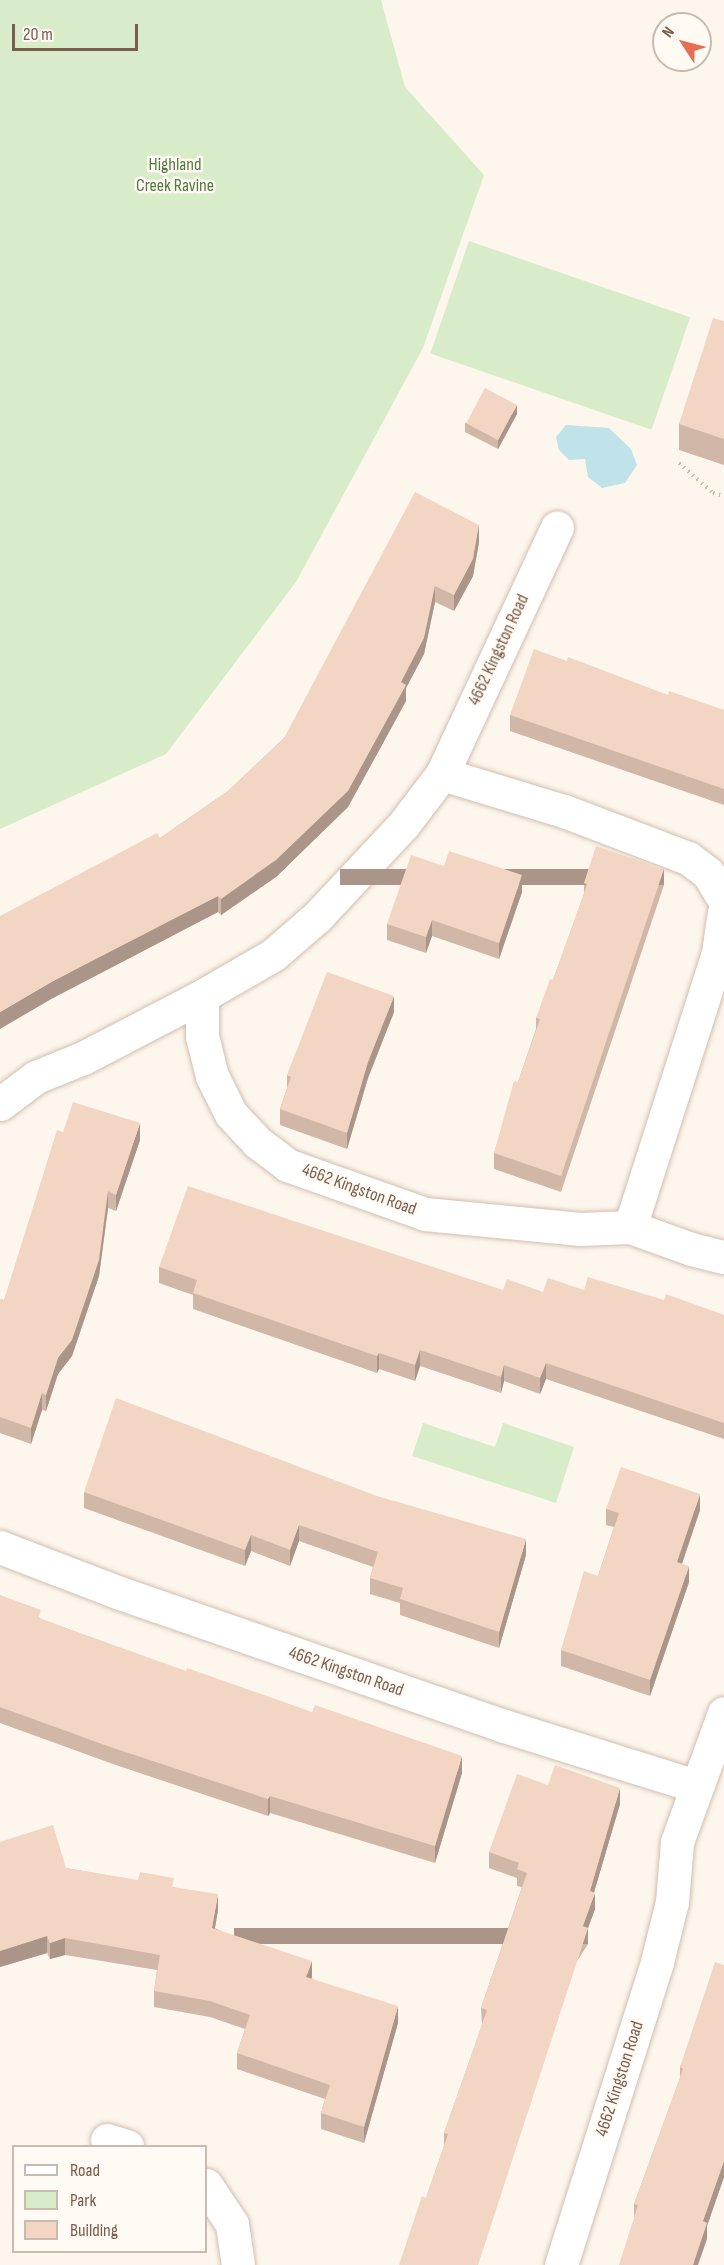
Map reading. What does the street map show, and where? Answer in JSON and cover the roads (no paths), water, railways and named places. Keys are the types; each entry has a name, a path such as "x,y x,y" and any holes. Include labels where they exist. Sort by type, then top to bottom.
{"street":[{"name":"4662 Kingston Road","path":"0,1104 36,1077 83,1058 202,996 273,955 317,917 404,824 442,774 557,527"},
{"path":"442,774 564,811 688,858 708,873 724,900"},
{"path":"630,1227 718,953 724,912"},
{"name":"4662 Kingston Road","path":"202,996 202,1036 212,1076 231,1114 287,1165 425,1214 580,1229 630,1227 691,1250 724,1257"},
{"name":"4662 Kingston Road","path":"0,1547 120,1593 504,1726 696,1786"},
{"name":"4662 Kingston Road","path":"561,2265 657,1962 672,1902 677,1842 724,1713"},
{"path":"207,2186 232,2224 238,2265"}],"water":[{"path":"566,425 609,428 631,449 637,465 625,483 602,488 588,477 585,459 569,460 559,450 556,437"}],"park label":[{"name":"Highland Creek Ravine","path":"175,176"}]}
